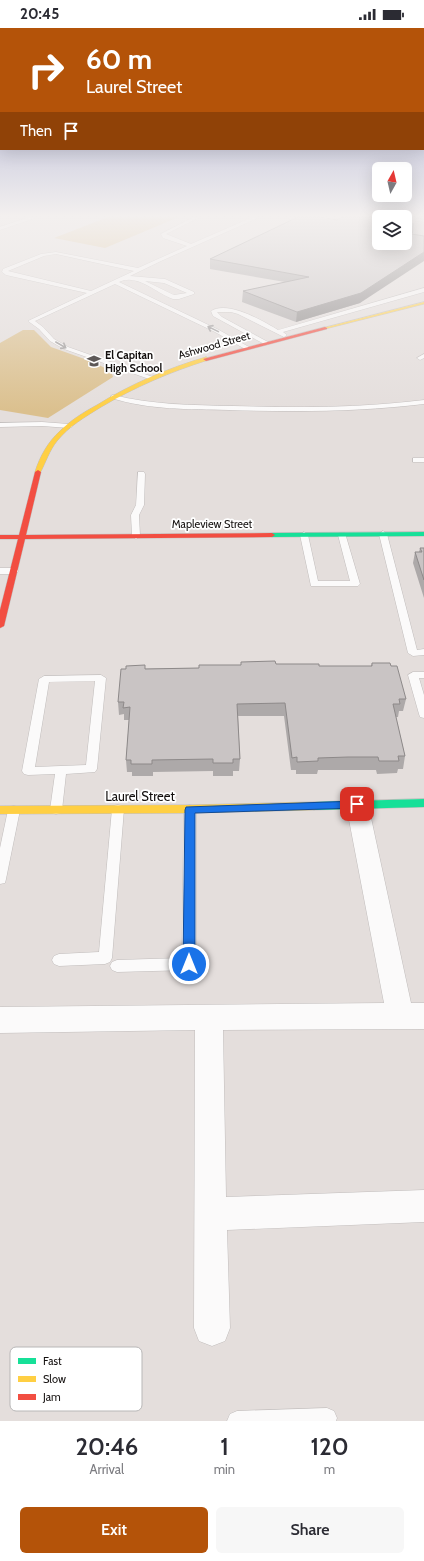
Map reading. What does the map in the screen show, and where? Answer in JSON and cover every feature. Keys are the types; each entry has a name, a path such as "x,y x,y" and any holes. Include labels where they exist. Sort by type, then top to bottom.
{"main road":[{"name":"Ashwood Street","path":"0,626 4,594 14,571 38,471 44,455 57,437 69,426 93,408 113,397 175,368 288,337 424,303"},
{"name":"Mapleview Street","path":"0,537 424,534"},
{"name":"Laurel Street","path":"0,810 190,810 424,803"}],"street":[{"path":"0,1020 412,1016 357,804"},
{"path":"209,1017 212,1328"},
{"path":"210,1214 424,1206"}],"lane":[{"path":"43,282 92,293"},
{"path":"151,378 66,348 52,340 41,328 31,321 115,282 217,330 246,348"},
{"path":"143,282 171,296 179,297 192,293 167,282"},
{"path":"278,332 424,290"},
{"path":"266,343 215,315 214,310 228,308 288,337"},
{"path":"113,397 150,406 273,410 367,408 424,402"},
{"path":"0,425 69,426"},
{"path":"4,435 10,425"},
{"path":"416,460 424,460"},
{"path":"136,536 135,515 140,505 141,474"},
{"path":"383,534 413,653 424,652"},
{"path":"304,535 314,584 355,584 342,535"},
{"path":"0,571 14,571"},
{"path":"424,675 413,675 424,714"},
{"path":"100,678 91,769 61,770 28,771 44,679 100,678"},
{"path":"56,810 61,770"},
{"path":"59,960 105,958 118,809"},
{"path":"0,879 14,810"},
{"path":"117,966 189,964 190,810"},
{"path":"237,1421 327,1418"}],"shaded area":[{"path":"23,330 34,330 51,347 93,362 111,371 113,377 48,418 0,410 0,343"}],"building":[{"path":"285,282 378,282 361,293 297,312 243,291"},
{"path":"420,548 424,548 424,580 415,552 422,552"},
{"path":"275,661 276,664 319,664 319,666 372,666 372,663 390,663 391,666 397,666 406,699 399,699 400,704 393,704 405,756 398,756 399,761 379,761 378,757 348,757 318,758 318,761 297,762 297,757 292,758 285,703 237,704 240,759 233,759 233,763 213,763 213,759 152,760 152,764 131,764 131,760 126,760 130,707 123,708 124,702 118,702 121,669 126,669 126,666 145,665 145,669 199,668 199,665 241,665 241,662"}],"traffic: fast":[{"path":"272,535 424,534"},
{"path":"314,806 424,803"}],"traffic: slow":[{"path":"325,328 424,303"},
{"path":"38,472 41,462 51,445 62,432 77,420 112,398 138,385 164,373 206,359"},
{"path":"0,810 190,809 314,806"}],"traffic: jam":[{"path":"206,359 325,328"},
{"path":"0,626 38,472"},
{"path":"0,537 272,535"}],"place":[{"name":"El Capitan High School","path":"94,361"}],"route":[{"path":"189,964 190,810 357,804"}]}
